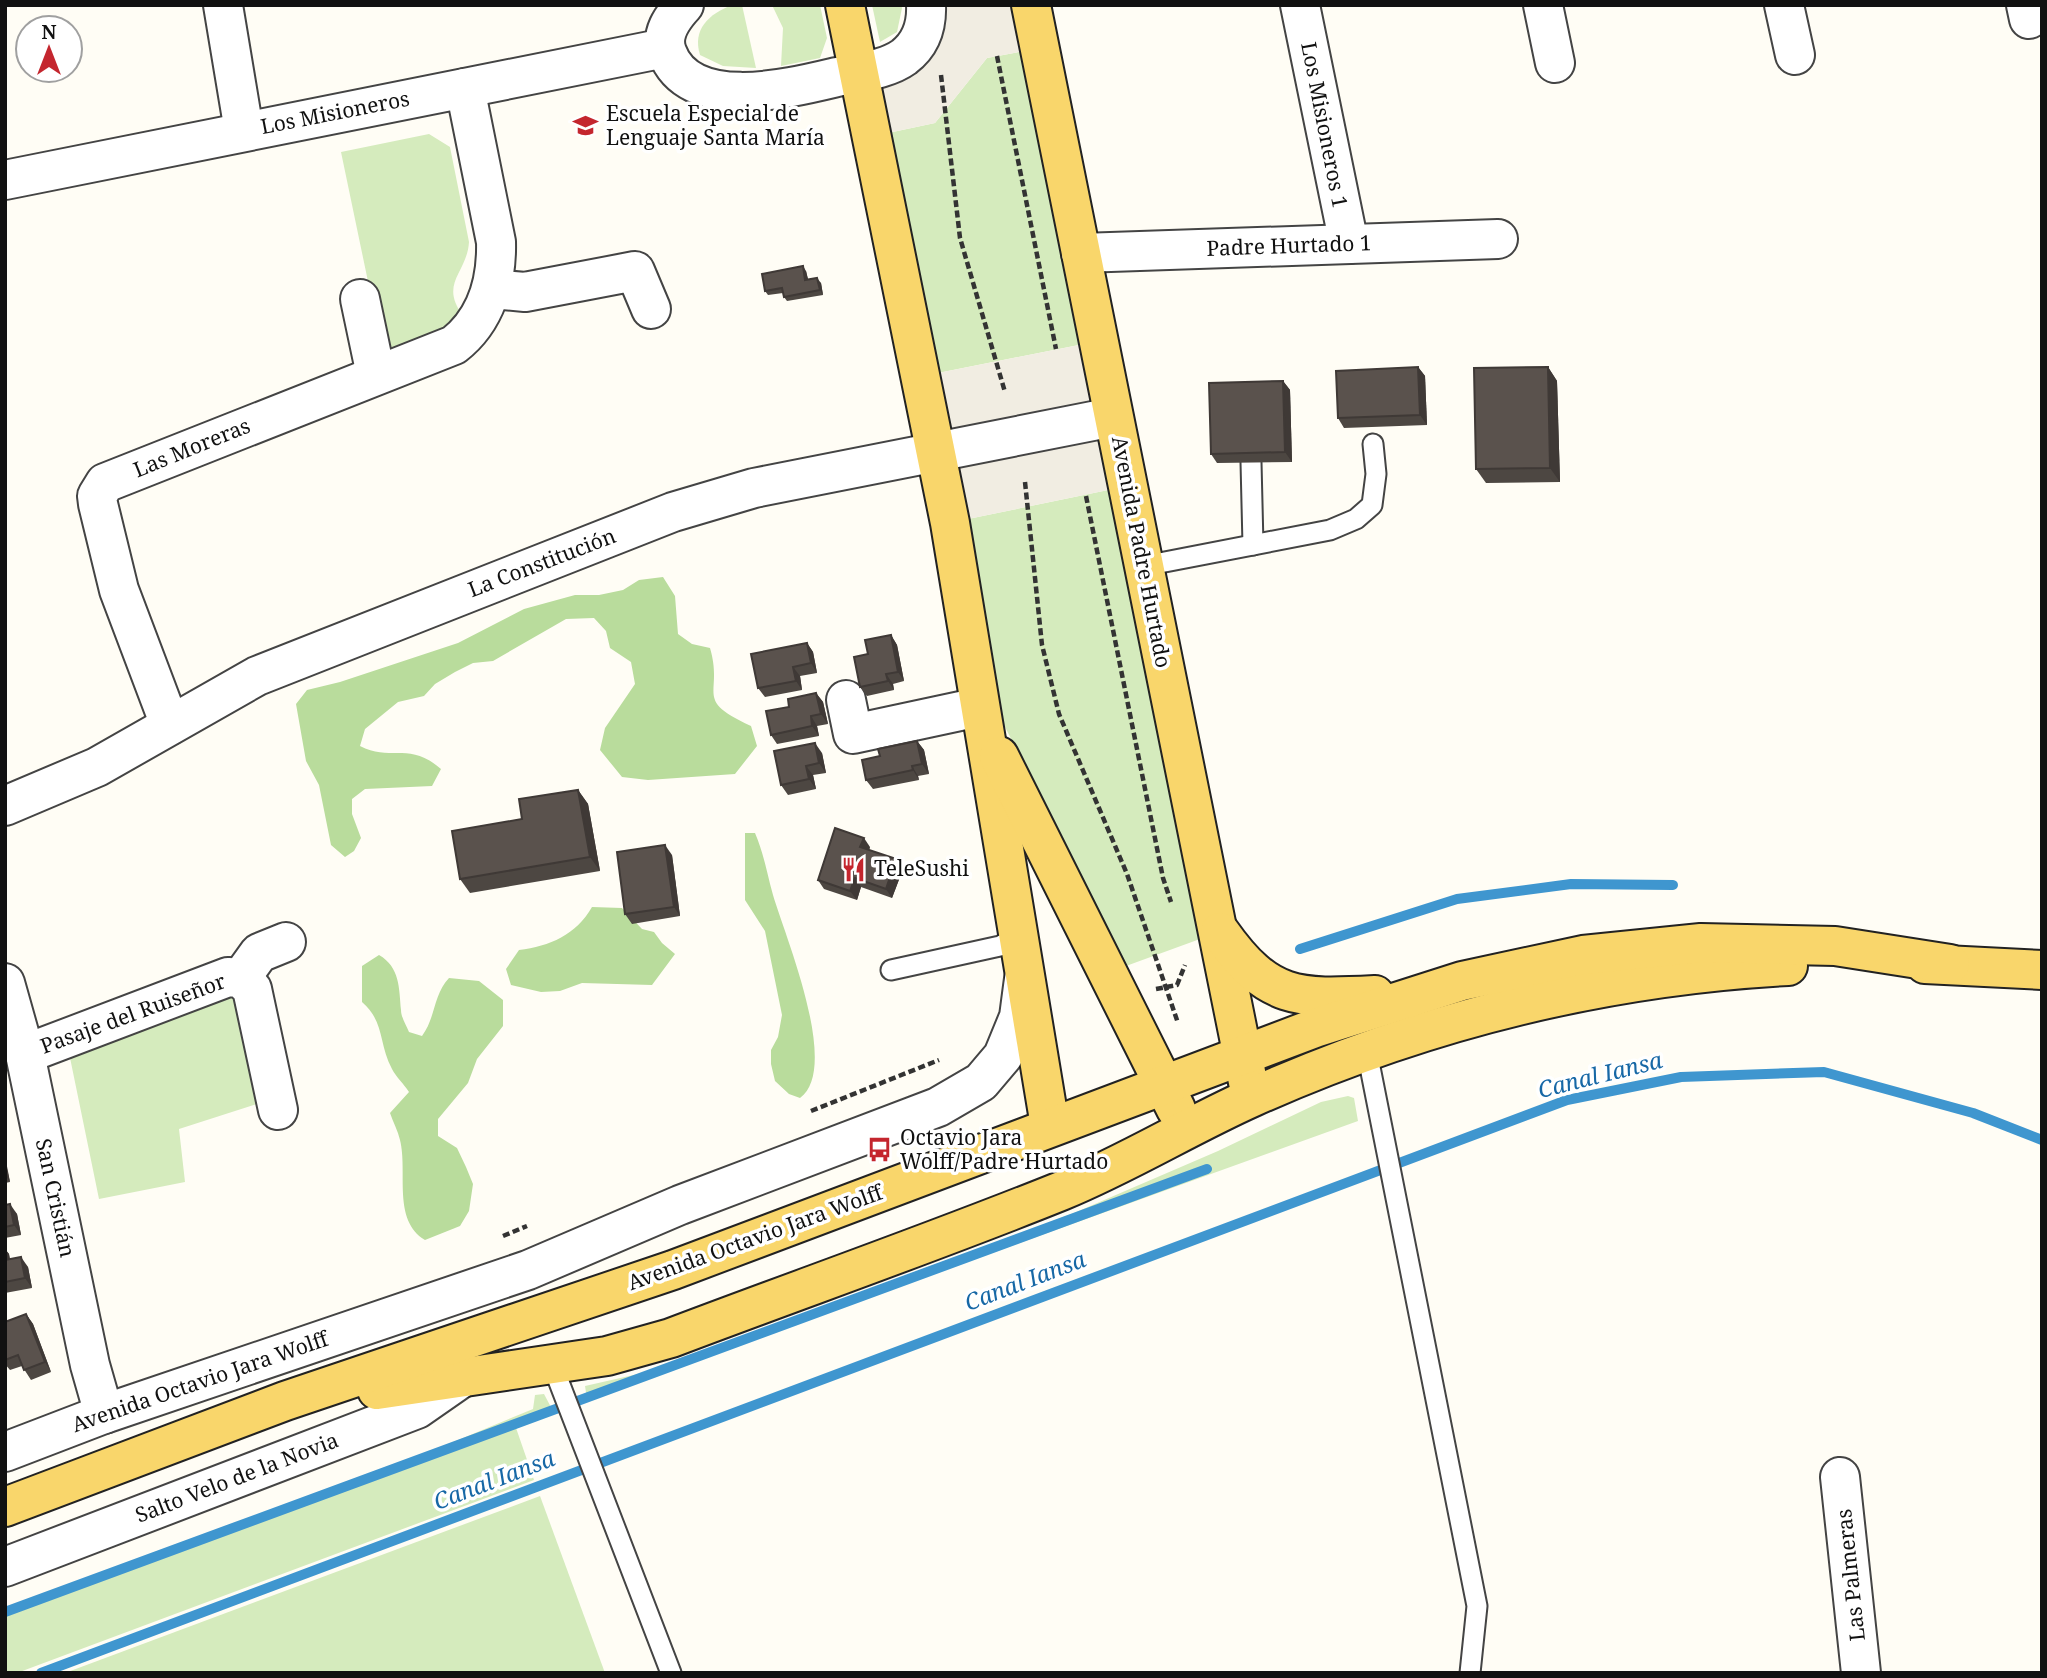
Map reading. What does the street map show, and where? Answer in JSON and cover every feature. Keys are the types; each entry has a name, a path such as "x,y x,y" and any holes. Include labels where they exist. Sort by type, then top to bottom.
{"main road":[{"path":"845,5 936,452 1050,1126"},
{"name":"Avenida Padre Hurtado","path":"1031,5 1251,1098"},
{"path":"981,715 1122,996 1181,1079 1186,1130"},
{"path":"1216,927 1249,969 1280,990 1306,996 1419,993 1546,962 1658,945 1746,943 1824,946 1950,964 2042,970"},
{"name":"Avenida Octavio Jara Wolff","path":"285,1401 330,1403 390,1388 607,1356 671,1338 1061,1190 1251,1098 1367,1052 1517,1005 1629,982 1784,966 1950,964"},
{"name":"Avenida Octavio Jara Wolff","path":"5,1507 285,1401 673,1270 1050,1126 1419,993"}],"street":[{"path":"223,5 244,131"},
{"path":"684,5 669,24 665,48 678,72 692,81 731,92 770,90 859,72 895,61 914,48 924,28 926,5"},
{"name":"Los Misioneros 1","path":"1300,5 1349,244"},
{"path":"1543,5 1555,63"},
{"path":"1784,5 1794,55"},
{"name":"Los Misioneros","path":"5,180 665,48"},
{"name":"Las Moreras","path":"170,724 119,590 98,504 100,488 105,483 454,345 475,325 492,289 496,242 465,88"},
{"name":"Padre Hurtado 1","path":"1081,253 1497,239"},
{"path":"492,289 524,292 635,271 652,309"},
{"path":"360,299 376,375"},
{"name":"La Constitución","path":"5,806 97,767 257,676 673,512 740,491 1113,417"},
{"path":"846,700 853,734 981,715"},
{"name":"Pasaje del Ruiseñor","path":"241,978 259,953 286,942"},
{"name":"Avenida Octavio Jara Wolff","path":"5,1452 104,1414 528,1270 680,1205 938,1107 981,1082 1003,1056 1019,1017 1024,988 1021,952"},
{"name":"Pasaje del Ruiseñor","path":"25,1054 228,977 241,978 252,989 278,1111"},
{"name":"San Cristián","path":"5,983 25,1054 90,1365 104,1414"},
{"name":"Salto Velo de la Novia","path":"5,1567 417,1409 463,1377"},
{"name":"Las Palmeras","path":"1840,1476 1861,1673"}],"lane":[{"path":"1144,566 1330,530 1356,519 1372,505 1376,474 1373,444"},
{"path":"1251,463 1253,545"},
{"path":"891,970 1000,946 1021,952"},
{"path":"1367,1052 1477,1606 1470,1673"},
{"path":"552,1364 671,1673"}],"path":[{"path":"997,56 1056,349"},
{"path":"940,71 960,238 1006,391"},
{"path":"1025,482 1042,645 1049,679 1069,744 1130,882 1166,987 1181,1079"},
{"path":"1086,495 1160,865 1171,904"},
{"path":"1122,996 1177,985 1186,967 1184,957"},
{"path":"809,1112 950,1055"},
{"path":"490,1241 528,1226"}],"green space":[{"path":"732,5 742,5 756,68 723,66 700,55 698,37 704,24 716,13"},
{"path":"772,5 820,5 827,38 820,58 781,66 783,28"},
{"path":"872,5 901,5 902,8 897,32 880,42"},
{"path":"1024,51 1084,344 938,373 888,133 935,123 987,58"},
{"path":"429,134 450,147 469,242 454,287 457,305 464,317 385,363 341,152"},
{"path":"1113,489 1200,939 1126,966 1000,717 968,519"},
{"path":"663,577 675,596 678,634 692,644 710,648 716,702 733,717 751,726 757,746 735,774 648,780 622,777 600,750 605,728 635,684 631,662 610,648 606,631 594,618 566,619 493,661 473,663 455,672 435,684 424,696 398,702 365,729 360,746 381,752 419,756 441,769 432,786 365,789 352,799 352,814 361,838 354,851 345,857 331,845 319,785 306,761 296,704 307,690 340,682 458,643 524,609 575,595 599,595 623,590 639,580"},
{"path":"745,833 755,833 758,841 798,969 813,1031 815,1059 811,1082 800,1098 789,1094 775,1081 771,1064 771,1050 778,1037 782,1015 765,931 745,900"},
{"path":"592,907 622,908 642,929 654,932 675,954 652,985 582,983 560,991 541,992 511,985 506,969 519,950 541,946 561,938 586,917"},
{"path":"379,955 395,972 402,1015 409,1032 422,1036 440,992 449,978 479,981 503,1000 503,1026 477,1059 468,1083 438,1119 438,1136 457,1148 473,1184 469,1211 460,1226 425,1240 408,1220 403,1194 402,1153 390,1113 409,1092 392,1069 378,1025 362,1002 362,966"},
{"path":"236,988 266,1101 179,1129 185,1182 99,1199 68,1048"},
{"path":"1348,1096 1354,1098 1358,1121 587,1399 585,1386 638,1374 698,1355 1074,1213 1218,1151 1321,1102"},
{"path":"544,1394 553,1411 515,1425 534,1480 17,1673 5,1673 5,1611 405,1462 533,1409 535,1395"},
{"path":"540,1496 605,1673 65,1673"}],"shaded area":[{"path":"948,5 1015,5 1024,51 987,58 935,123 888,133 878,83 928,59 939,43 946,25"},
{"path":"1084,344 1113,489 968,519 938,373"}],"building":[{"path":"803,266 805,280 817,278 820,290 784,297 782,288 765,291 762,274"},
{"path":"1418,367 1420,415 1338,418 1336,371"},
{"path":"1548,367 1550,468 1476,469 1474,368"},
{"path":"1283,381 1285,452 1211,454 1209,383"},
{"path":"891,635 898,672 886,674 888,681 860,687 854,657 868,654 865,640"},
{"path":"807,643 811,663 793,667 796,681 758,688 751,654"},
{"path":"816,693 821,714 811,716 812,726 771,735 766,711 789,707 788,699"},
{"path":"917,741 922,764 912,766 913,770 866,780 862,760 880,756 878,749"},
{"path":"815,743 819,763 806,766 809,779 781,785 774,751"},
{"path":"578,790 590,857 460,879 452,831 522,819 519,799"},
{"path":"835,828 864,838 860,847 896,859 886,889 855,878 850,891 818,880"},
{"path":"665,845 674,907 625,914 617,852"},
{"path":"10,1204 14,1225 5,1227 5,1205"},
{"path":"21,1257 25,1278 5,1282 5,1260"},
{"path":"26,1314 45,1362 24,1370 18,1355 5,1360 5,1322"}],"waterway":[{"path":"1300,949 1457,899 1571,884 1673,885"},
{"name":"Canal Iansa","path":"41,1673 1567,1100 1681,1077 1824,1072 1973,1113 2042,1140"},
{"path":"5,1612 1207,1169"}],"place":[{"name":"Escuela Especial de Lenguaje Santa María","path":"586,126"},
{"name":"TeleSushi","path":"854,869"},
{"name":"Octavio Jara Wolff/Padre Hurtado","path":"880,1150"}]}
